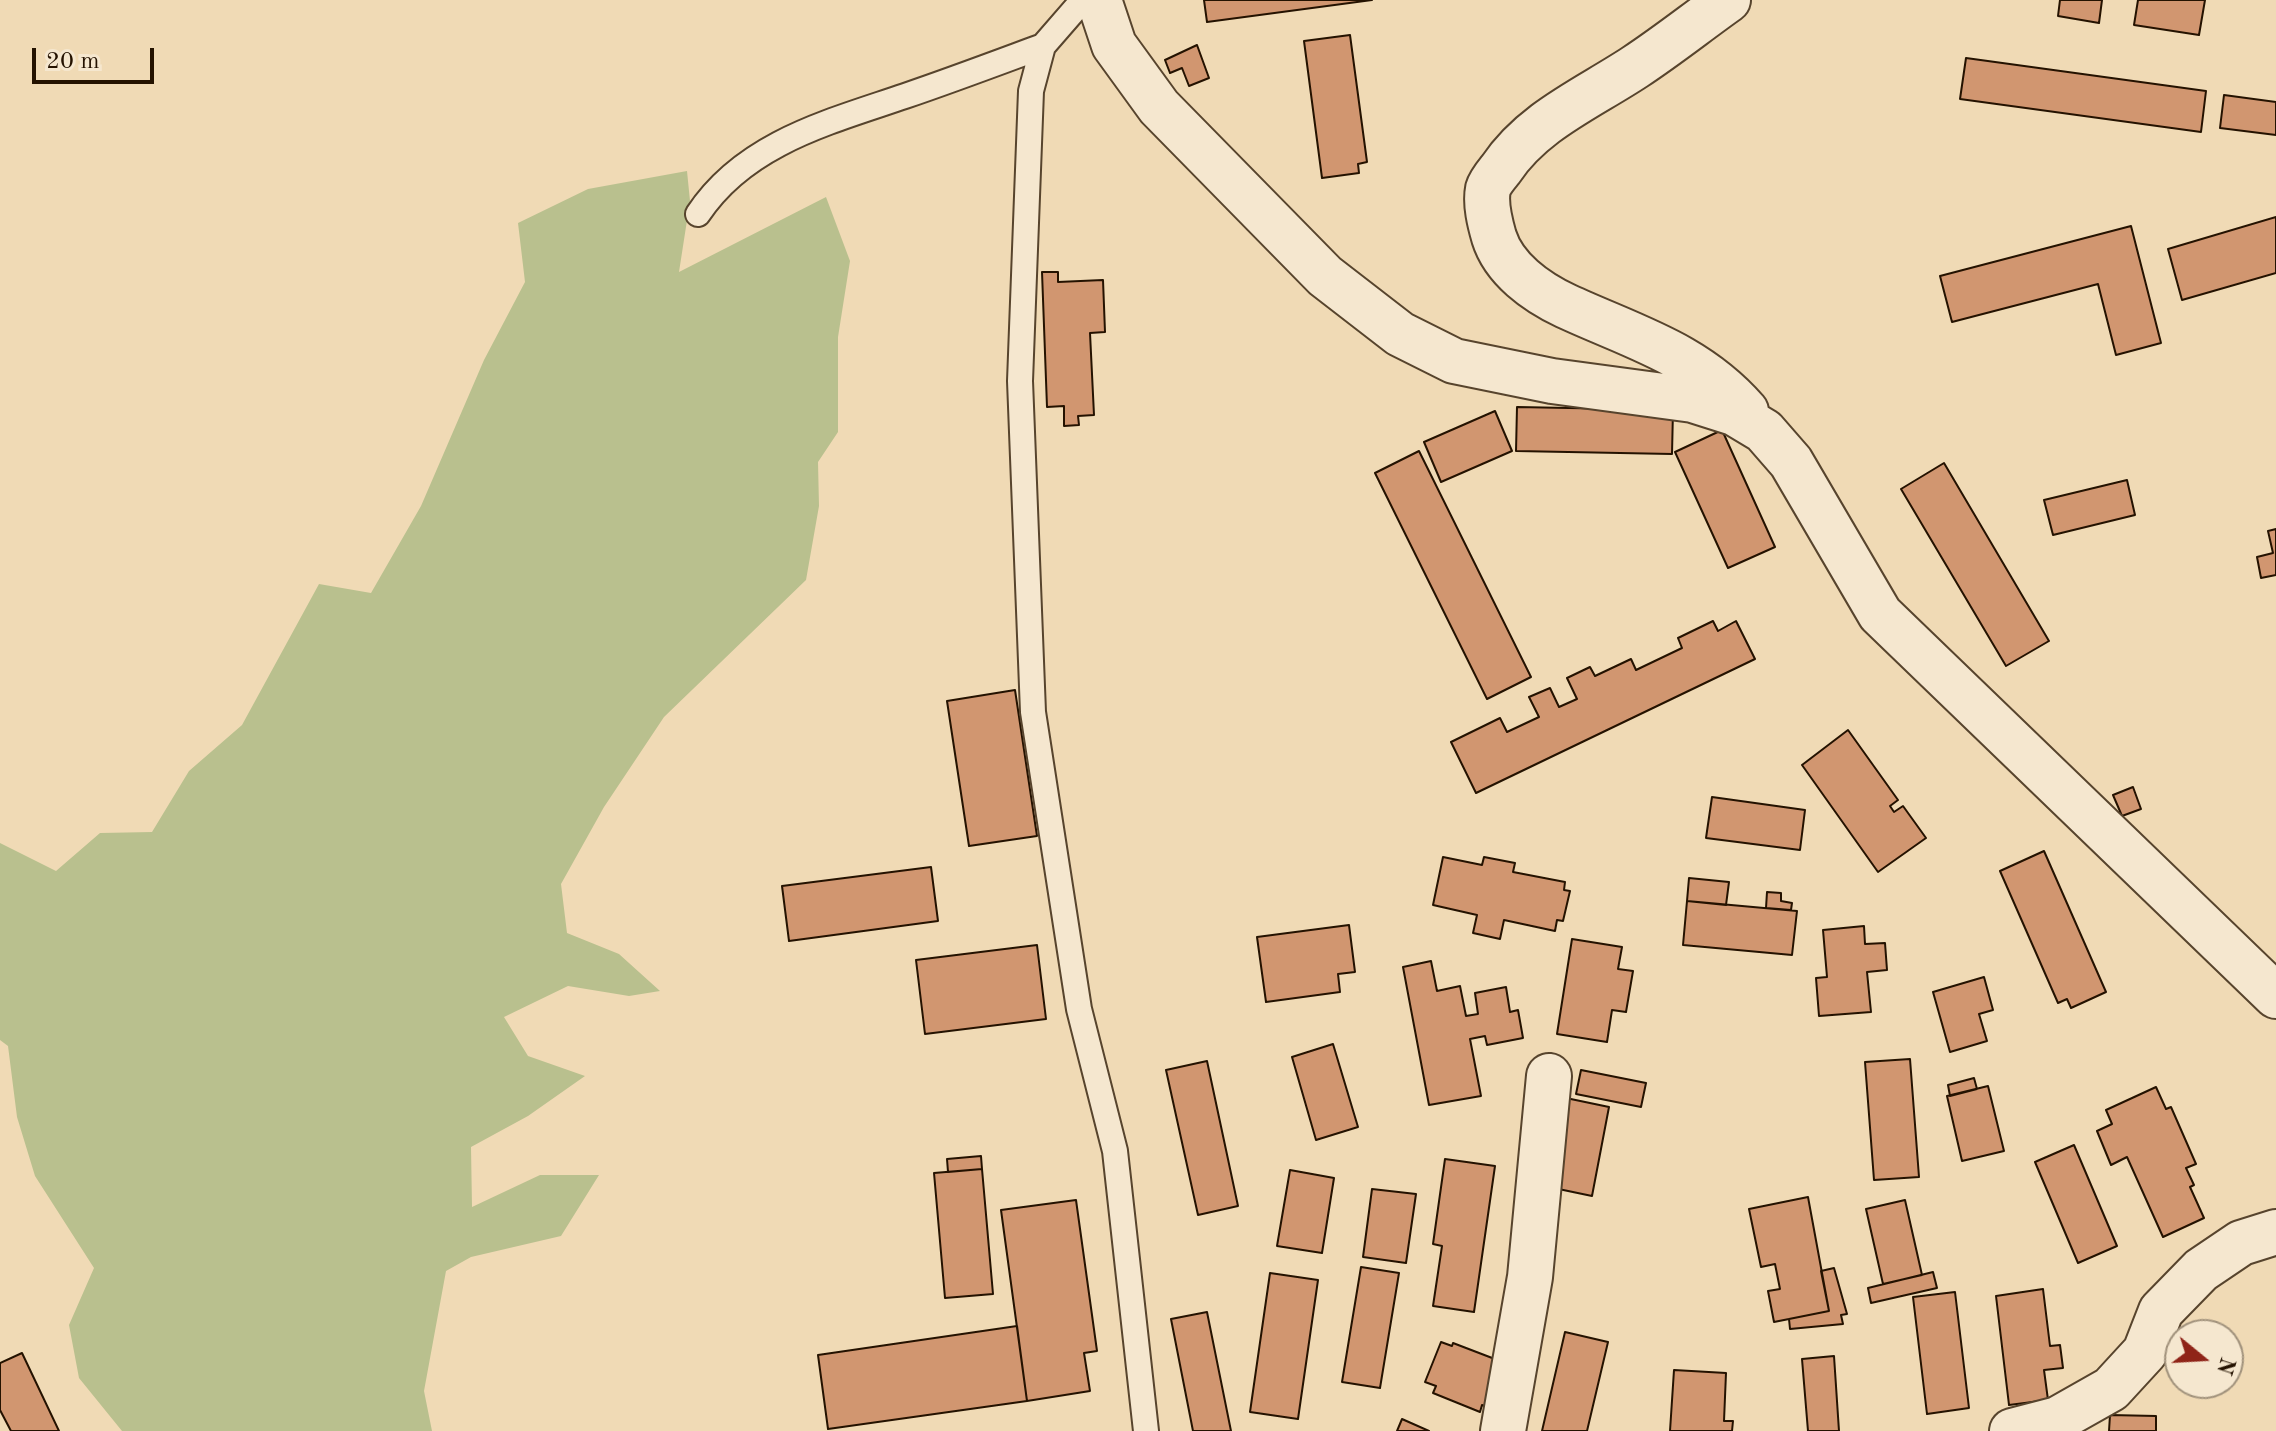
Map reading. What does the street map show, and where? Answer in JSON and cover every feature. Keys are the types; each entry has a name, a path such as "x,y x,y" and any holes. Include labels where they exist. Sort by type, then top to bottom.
{"street":[{"path":"1099,0 1114,45 1159,107 1325,276 1400,334 1454,361 1552,381 1693,400 1734,413 1764,431"},
{"path":"1728,0 1634,68 1549,120 1515,148 1488,188 1489,220 1498,251 1529,285 1565,306 1626,329 1688,361 1722,383 1791,462 1880,614 2276,996"},
{"path":"1503,1431 1530,1277 1549,1076"},
{"path":"2012,1431 2058,1419 2111,1389 2145,1352 2161,1311 2201,1270 2241,1243 2276,1232"}],"lane":[{"path":"1083,0 1043,46 1031,91 1020,381 1033,712 1079,1009 1115,1151 1146,1431"},
{"path":"698,214 711,195 747,161 800,133 1043,46"}],"green space":[{"path":"687,171 690,201 679,272 826,197 850,261 838,337 838,432 818,462 819,506 806,580 664,717 604,807 561,884 567,933 619,954 660,991 629,996 568,986 504,1017 528,1056 585,1076 528,1116 471,1147 472,1207 540,1175 599,1175 561,1236 471,1257 446,1271 424,1391 432,1431 122,1431 79,1378 69,1325 94,1268 35,1176 17,1117 8,1046 0,1040 0,843 56,871 100,833 152,832 189,771 242,725 319,584 371,593 421,506 484,360 525,282 518,223 588,189"}],"building":[{"path":"1204,0 1372,0 1207,22"},
{"path":"2060,0 2102,0 2099,23 2058,16"},
{"path":"2138,0 2205,0 2199,35 2134,25"},
{"path":"1350,35 1367,162 1358,164 1359,173 1322,178 1304,41"},
{"path":"1197,45 1209,78 1189,86 1182,68 1170,73 1165,60"},
{"path":"1966,58 2206,91 2201,132 1960,99"},
{"path":"2224,95 2276,102 2276,135 2220,128"},
{"path":"2276,217 2276,273 2182,300 2168,249"},
{"path":"2131,226 2161,343 2116,355 2098,284 1952,322 1940,276"},
{"path":"1042,272 1058,272 1058,282 1103,280 1105,332 1090,333 1094,415 1078,416 1079,425 1064,426 1064,406 1047,407"},
{"path":"1517,407 1673,410 1672,454 1516,451"},
{"path":"1495,411 1512,451 1441,482 1424,442"},
{"path":"1722,430 1775,547 1728,568 1675,452"},
{"path":"1419,451 1531,677 1487,699 1375,473"},
{"path":"1944,463 2049,641 2006,666 1901,489"},
{"path":"2127,480 2135,515 2053,535 2044,500"},
{"path":"2276,529 2276,575 2261,578 2257,557 2273,553 2268,531"},
{"path":"1713,621 1718,631 1736,621 1755,659 1476,793 1451,742 1500,718 1507,732 1539,717 1529,697 1550,688 1559,707 1577,699 1567,678 1590,667 1595,676 1631,659 1636,670 1682,648 1678,638"},
{"path":"1015,690 1037,836 969,846 947,701"},
{"path":"1848,730 1898,800 1890,806 1894,812 1903,806 1926,838 1878,872 1802,765"},
{"path":"2133,787 2141,809 2122,816 2113,795"},
{"path":"1712,797 1805,810 1800,850 1706,838"},
{"path":"2044,851 2106,992 2071,1008 2067,999 2058,1003 2000,871"},
{"path":"1443,857 1482,865 1484,857 1515,863 1513,872 1565,882 1564,890 1570,891 1563,921 1557,920 1555,931 1504,920 1500,939 1473,933 1477,915 1433,905"},
{"path":"931,867 938,921 789,941 782,886"},
{"path":"1689,878 1729,882 1726,905 1687,901"},
{"path":"1767,892 1781,893 1781,901 1792,903 1791,910 1766,908"},
{"path":"1687,901 1797,911 1792,955 1683,945"},
{"path":"1349,925 1355,972 1338,974 1340,992 1266,1002 1257,937"},
{"path":"1864,926 1865,944 1885,943 1887,970 1867,972 1871,1012 1819,1016 1816,978 1827,977 1823,930"},
{"path":"1572,939 1622,947 1618,969 1633,971 1626,1012 1612,1010 1607,1042 1557,1034"},
{"path":"1037,945 1046,1019 925,1034 916,960"},
{"path":"1431,961 1437,991 1460,986 1466,1016 1478,1014 1475,993 1506,987 1510,1012 1518,1010 1523,1038 1487,1045 1485,1036 1470,1039 1481,1096 1429,1105 1403,967"},
{"path":"1984,977 1993,1010 1979,1014 1987,1041 1950,1052 1933,992"},
{"path":"1333,1044 1358,1127 1316,1140 1292,1057"},
{"path":"1910,1059 1919,1177 1874,1180 1865,1062"},
{"path":"1207,1061 1238,1206 1198,1215 1166,1070"},
{"path":"1581,1070 1646,1083 1641,1107 1576,1094"},
{"path":"1974,1078 1977,1089 1950,1096 1948,1085"},
{"path":"1988,1086 2004,1151 1962,1161 1947,1096"},
{"path":"2156,1087 2166,1109 2171,1107 2196,1164 2186,1168 2194,1185 2190,1187 2204,1218 2163,1237 2127,1157 2111,1165 2097,1131 2112,1124 2106,1110"},
{"path":"1566,1098 1609,1107 1592,1196 1549,1187"},
{"path":"2074,1145 2117,1246 2078,1263 2035,1162"},
{"path":"981,1156 982,1169 948,1172 947,1159"},
{"path":"1445,1159 1495,1166 1474,1312 1433,1306 1442,1246 1433,1244"},
{"path":"982,1169 993,1294 945,1298 934,1173"},
{"path":"1290,1170 1334,1178 1322,1253 1277,1246"},
{"path":"1372,1189 1416,1194 1406,1263 1363,1257"},
{"path":"1808,1197 1829,1311 1774,1322 1768,1291 1780,1289 1775,1264 1761,1267 1749,1209"},
{"path":"1076,1200 1097,1351 1084,1353 1090,1391 1027,1401 1001,1210"},
{"path":"1905,1200 1922,1275 1883,1284 1866,1209"},
{"path":"1361,1267 1399,1273 1380,1388 1342,1382"},
{"path":"1834,1268 1847,1314 1841,1315 1843,1324 1790,1329 1789,1319 1829,1311 1821,1271"},
{"path":"1933,1272 1937,1288 1871,1303 1868,1288"},
{"path":"1270,1273 1318,1280 1298,1419 1250,1412"},
{"path":"2043,1289 2050,1346 2060,1345 2063,1368 2044,1370 2048,1400 2009,1405 1996,1296"},
{"path":"1955,1292 1969,1408 1927,1414 1913,1297"},
{"path":"1207,1312 1231,1431 1193,1431 1171,1319"},
{"path":"1017,1326 1027,1401 828,1429 818,1355"},
{"path":"1565,1332 1608,1342 1587,1431 1542,1431"},
{"path":"1441,1342 1452,1346 1453,1343 1500,1361 1489,1408 1482,1405 1480,1412 1433,1393 1436,1386 1425,1382"},
{"path":"22,1353 59,1431 11,1431 0,1410 0,1363"},
{"path":"1834,1356 1839,1431 1808,1431 1802,1359"},
{"path":"1674,1370 1726,1373 1724,1421 1733,1421 1732,1431 1670,1431"},
{"path":"2110,1415 2156,1416 2156,1431 2109,1431"},
{"path":"1402,1419 1429,1431 1397,1431"}]}
